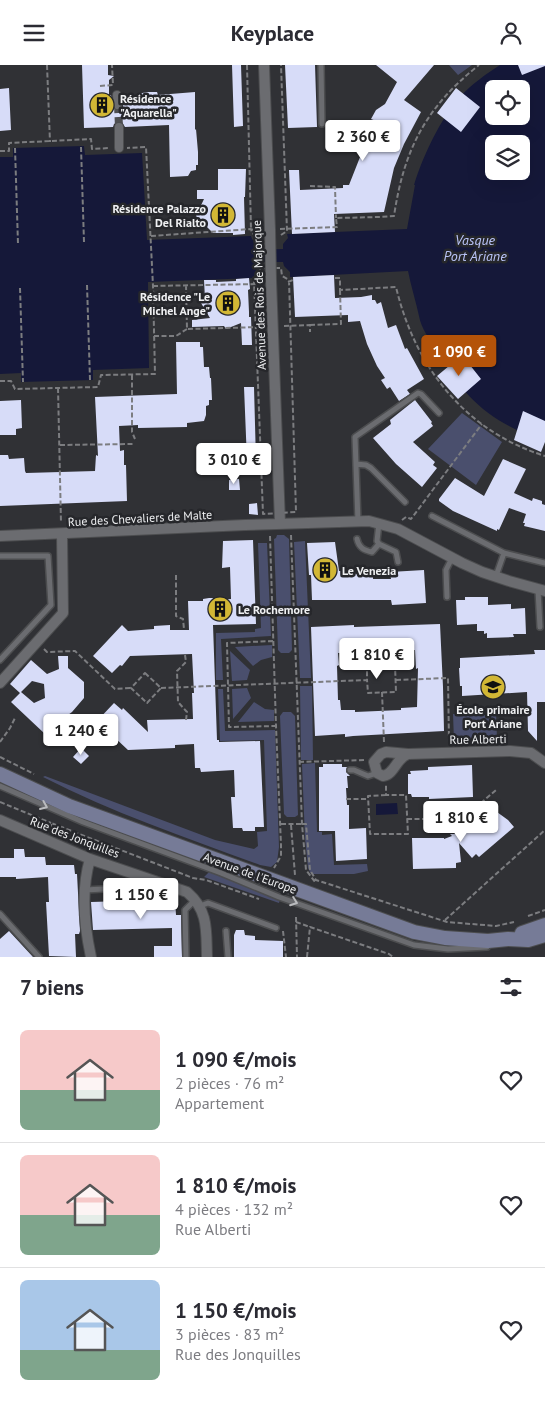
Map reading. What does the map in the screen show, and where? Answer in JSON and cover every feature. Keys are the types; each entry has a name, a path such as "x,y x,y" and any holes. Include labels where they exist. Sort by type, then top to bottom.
{"main road":[{"name":"Avenue de l'Europe","path":"0,774 70,806 414,932 445,938 488,941 505,934 545,925"},
{"name":"Avenue de l'Europe","path":"505,934 528,941 545,935"}],"street":[{"name":"Avenue des Rois de Majorque","path":"264,65 280,523"},
{"path":"118,95 118,105"},
{"path":"119,127 119,148"},
{"name":"Rue des Chevaliers de Malte","path":"0,536 280,523 379,523 398,529 462,563 542,590"},
{"path":"0,683 64,613 62,534"},
{"name":"Rue Alberti","path":"381,774 375,769 374,762 381,753 510,751 532,753 545,763"},
{"path":"381,774 390,774 402,757 408,754"},
{"name":"Rue des Jonquilles","path":"0,820 90,859 178,888 198,903"},
{"path":"90,859 85,876 85,890 86,937 91,957"},
{"path":"198,903 205,923 207,957"}],"lane":[{"path":"320,65 322,124"},
{"path":"358,522 355,437 418,393 439,413"},
{"path":"356,464 366,465 371,468 405,502"},
{"path":"432,516 504,553 545,563"},
{"path":"379,523 377,541 379,544 396,552 398,562"},
{"path":"357,539 363,549 372,552 379,544"},
{"path":"496,576 504,553"},
{"path":"0,556 48,555 51,605 0,660"},
{"path":"447,597 446,570 452,557"},
{"path":"540,627 542,590"},
{"path":"350,770 368,776 381,774"},
{"path":"0,786 83,822 221,873 279,897 414,945 448,949 493,947 528,941"},
{"path":"85,890 140,887 147,877"},
{"path":"186,957 185,910 198,903 208,903 276,928"},
{"path":"0,914 38,957"},
{"path":"226,931 228,957"}],"path":[{"path":"47,65 50,141"},
{"path":"100,87 113,85 112,65"},
{"path":"151,236 253,229 248,65"},
{"path":"281,65 286,229 337,227 335,187 310,186"},
{"path":"336,218 394,216 403,171 415,140 430,115 451,89 479,65"},
{"path":"0,151 9,151 9,143 91,139 92,149 146,147 155,374 101,375 98,387 14,389 11,381 0,381"},
{"path":"81,147 84,242"},
{"path":"15,148 18,244"},
{"path":"154,336 176,336 188,329 341,324 340,278 334,278"},
{"path":"293,280 289,282 296,512"},
{"path":"153,286 256,284 263,513"},
{"path":"87,285 90,380"},
{"path":"186,285 188,329"},
{"path":"340,290 396,287 408,327 424,360 444,389 459,405 502,438 529,451 545,456"},
{"path":"20,288 23,382"},
{"path":"310,325 310,332"},
{"path":"132,375 132,432 135,439"},
{"path":"58,388 62,534"},
{"path":"398,529 402,520 406,517 411,519 482,424"},
{"path":"59,445 133,443"},
{"path":"291,533 302,824 306,870 319,887"},
{"path":"270,534 281,824 306,824 310,870 316,880 447,922 496,926 518,921"},
{"path":"176,575 176,616 182,619 184,629"},
{"path":"274,641 227,643 229,727 276,725"},
{"path":"37,642 47,652 75,651 115,689 131,688 144,673 161,688"},
{"path":"185,655 186,662 177,671 177,687 178,702 187,711 186,721"},
{"path":"367,665 395,665 396,679 396,692 368,693 367,665"},
{"path":"396,679 448,678 450,743 441,744"},
{"path":"131,688 147,703 161,688 368,680"},
{"path":"382,692 384,747"},
{"path":"0,742 15,717"},
{"path":"299,762 367,760"},
{"path":"381,774 386,795"},
{"path":"407,819 458,819 458,815 466,816 496,790"},
{"path":"346,799 368,799 368,796 406,795 408,834 370,834 368,799"},
{"path":"0,801 51,823 193,878 261,899"},
{"path":"51,823 51,830 60,838 59,846"},
{"path":"290,825 296,880"},
{"path":"446,920 545,830"},
{"path":"526,917 545,909"},
{"path":"296,917 297,957"},
{"path":"296,922 390,954 393,957"},
{"path":"307,957 310,927"},
{"path":"276,928 284,931 286,957"},
{"path":"494,930 505,934"}],"shaded area":[{"path":"449,65 472,65 458,75"},
{"path":"462,413 502,442 476,485 428,449"},
{"path":"277,535 284,535 289,539 292,650 289,653 281,653 278,650 274,539"},
{"path":"305,541 311,678 300,678 294,542"},
{"path":"258,543 267,543 271,636 221,639 223,680 216,680 216,633 255,632 255,629 261,628"},
{"path":"272,645 272,657 261,660 253,666 235,647"},
{"path":"230,651 250,670 247,680 232,681"},
{"path":"300,686 312,686 313,760 301,760"},
{"path":"247,688 251,698 233,719 232,689"},
{"path":"218,689 223,689 225,731 275,730 279,847 277,862 271,867 260,865 150,824 96,802 43,777 45,776 215,840 254,849 258,846 257,832 267,831 264,740 220,741"},
{"path":"254,702 265,709 274,710 274,721 238,722"},
{"path":"283,712 291,712 295,716 298,815 295,817 287,817 284,814 280,716"},
{"path":"496,712 497,739 454,741 453,714"},
{"path":"315,763 317,832 322,832 322,835 332,834 334,865 367,864 368,871 354,874 311,874 308,868 302,764"},
{"path":"209,872 280,899 279,903 204,877"}],"water":[{"name":"Vasque Port Ariane","path":"500,65 545,65 545,442 494,417 469,396 458,383 422,325 408,271 290,277 290,272 283,262 259,262 254,278 148,282 149,368 93,370 93,380 21,382 21,373 0,374 0,157 13,157 13,148 84,146 85,155 142,153 147,240 251,236 258,245 258,250 283,249 283,244 288,238 287,234 407,229 414,185 427,150 453,105 474,83"},
{"path":"397,803 398,814 376,815 376,804"}],"building":[{"path":"82,65 108,65 108,75 114,76 109,80 109,96 111,95 113,106 116,110 123,108 123,96 147,92 157,92 158,95 195,92 195,130 198,152 196,170 191,171 188,176 170,177 169,125 125,127 119,121 113,127 84,128"},
{"path":"232,65 241,65 243,126 234,127"},
{"path":"285,65 315,65 317,127 288,128"},
{"path":"376,65 434,65 404,100 421,112 394,168 384,212 334,214 335,232 292,234 289,170 299,170 300,190 343,188 343,185 349,185 364,147 360,146 364,136 368,138 376,121 371,119 376,110 385,104 397,82"},
{"path":"518,65 545,65 545,66 522,75"},
{"path":"9,88 11,130 0,131 0,89"},
{"path":"456,88 480,107 461,132 437,113"},
{"name":"Résidence Palazzo Del Rialto","path":"218,169 246,169 244,197 245,234 213,233 196,216 204,199 197,199 197,190 218,190"},
{"path":"334,275 335,298 372,295 372,300 375,300 377,304 381,302 388,328 396,325 405,349 407,348 424,379 407,390 410,394 399,401 390,387 387,389 381,380 385,378 367,344 360,321 348,322 348,315 295,317 293,277"},
{"name":"Résidence \"Le Michel Ange\"","path":"249,278 249,317 251,317 252,345 242,345 241,323 226,329 224,326 192,327 192,320 210,318 201,303 205,299 204,280 216,280 216,282"},
{"path":"176,342 200,342 200,347 203,347 204,367 209,367 212,400 209,400 209,405 206,406 204,421 187,423 187,427 138,428 138,425 119,426 120,451 124,450 124,465 126,465 127,501 0,506 0,455 8,455 9,459 24,458 26,473 95,471 96,455 98,456 95,397 177,394"},
{"path":"462,355 481,379 458,399 437,376"},
{"path":"244,387 254,387 256,461 247,461"},
{"path":"21,400 22,428 16,429 16,435 0,435 0,401"},
{"path":"415,400 433,426 413,442 435,462 433,465 437,468 422,487 396,464 373,438 391,424 390,420"},
{"path":"523,411 545,421 545,442 541,452 514,440"},
{"path":"503,459 526,469 514,493 532,501 533,498 542,501 542,504 545,505 545,531 524,526 526,514 509,508 497,531 453,511 439,501 455,478 484,496"},
{"path":"239,479 240,490 229,490 229,480"},
{"path":"257,503 258,515 249,514 249,504"},
{"path":"253,540 256,624 213,625 217,740 219,742 260,741 264,827 255,827 255,831 243,831 242,828 233,828 231,797 235,797 234,770 201,772 200,768 195,768 194,744 175,745 175,748 128,750 97,721 114,703 122,710 123,708 148,732 147,720 193,719 192,654 130,656 122,666 120,665 112,673 93,656 122,625 128,631 154,629 154,626 170,625 170,630 189,630 188,601 203,601 203,599 209,598 213,598 213,600 231,599 230,567 222,568 223,541"},
{"path":"335,542 339,571 353,571 353,574 373,573 373,579 391,579 390,572 424,570 426,603 392,605 391,600 312,600 307,543"},
{"path":"465,597 488,597 488,605 511,604 511,609 525,608 526,634 513,634 514,637 487,638 487,633 484,634 484,631 477,631 477,624 457,625 456,600 465,600"},
{"path":"440,624 444,731 345,737 345,734 315,736 311,627 354,625 354,627","holes":["415,650 416,669 418,668 417,707 401,708 401,710 355,712 355,710 341,710 340,700 338,700 338,653"]},
{"path":"534,650 545,650 545,702 537,702 537,741 528,731 527,692 462,696 459,668 460,658 535,654"},
{"path":"58,656 68,656 68,668 84,682 84,698 72,712 64,716 45,734 11,702 20,693 10,684 31,660 47,674 59,669","holes":["32,681 44,684 45,698 34,703 21,692"]},
{"path":"81,748 89,756 81,764 73,757"},
{"path":"323,764 342,764 342,767 347,767 346,772 350,776 347,776 348,788 346,788 347,805 349,805 349,829 366,828 367,859 336,861 335,831 319,831 319,767 323,767"},
{"path":"472,765 473,797 429,799 429,797 412,797 411,794 408,794 408,774 411,774 410,771 428,770 428,767"},
{"path":"490,807 508,820 514,827 479,857 476,854 472,858 459,843 461,862 456,863 456,868 413,869 412,838 444,839 452,836 450,834 459,834"},
{"path":"14,849 24,849 25,857 45,857 46,865 74,865 75,874 77,874 80,931 79,934 75,934 76,957 49,956 46,902 49,902 48,877 16,879 16,877 0,877 0,858 14,858"},
{"path":"175,900 176,915 181,915 182,957 154,957 154,946 172,946 172,928 93,930 91,902"},
{"path":"236,930 244,930 245,935 255,936 255,940 283,941 283,957 234,957 234,935"},
{"path":"9,931 33,957 0,957 0,939"}],"tunnel":[{"path":"118,105 119,127"}],"place":[{"name":"Résidence \"Aquarella\"","path":"102,105"},
{"name":"Résidence Palazzo Del Rialto","path":"223,215"},
{"name":"Résidence \"Le Michel Ange\"","path":"228,303"},
{"name":"Le Venezia","path":"325,570"},
{"name":"Le Rochemore","path":"220,609"},
{"name":"École primaire Port Ariane","path":"493,687"}]}
